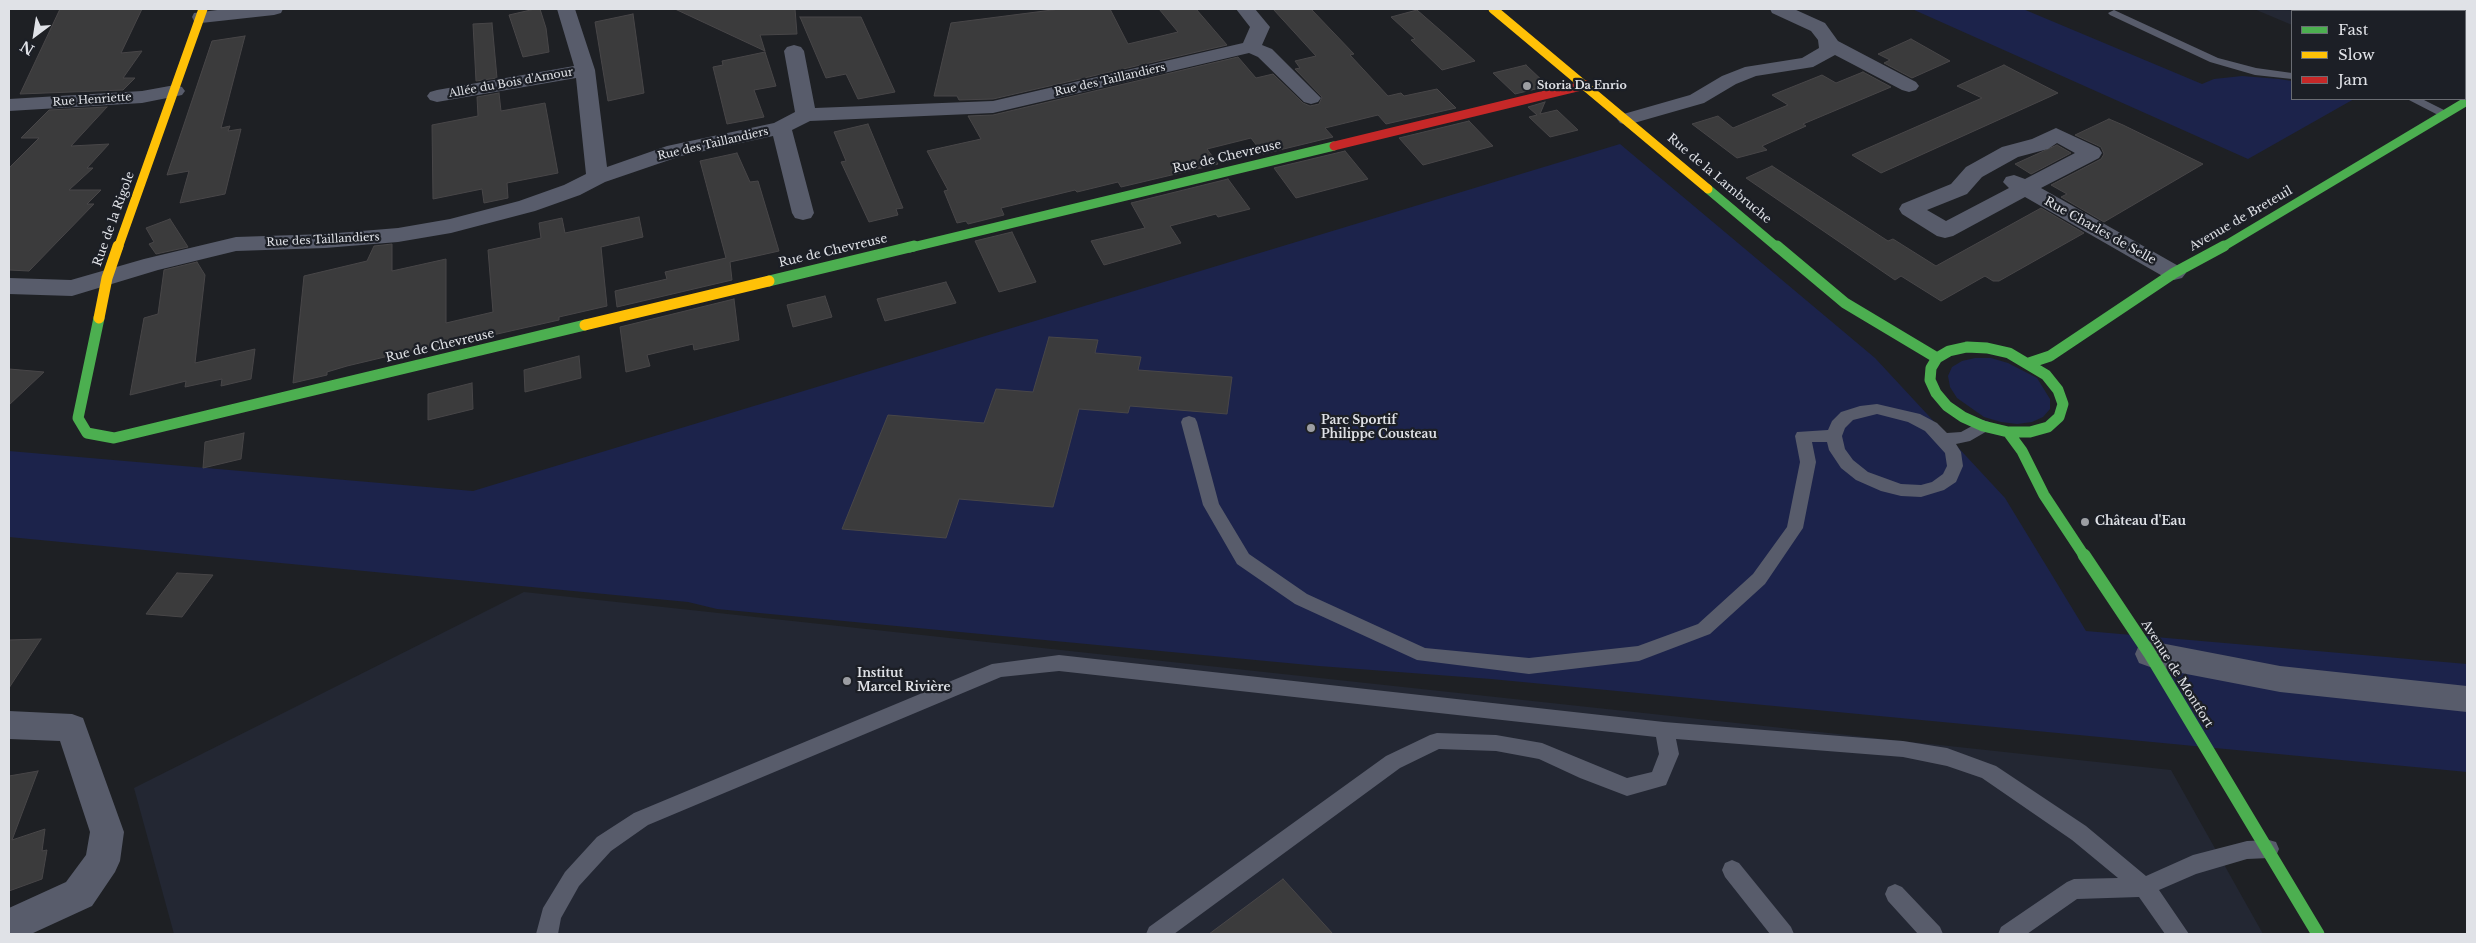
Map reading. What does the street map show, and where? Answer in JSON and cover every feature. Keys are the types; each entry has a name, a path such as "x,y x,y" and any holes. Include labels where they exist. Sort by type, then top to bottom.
{"street":[{"path":"202,13 274,9"},
{"path":"566,9 584,70 597,177"},
{"path":"1245,9 1260,27 1251,47 1266,53 1311,98"},
{"name":"Rue de la Lambruche","path":"1493,9 1845,303 1937,358"},
{"path":"1627,119 1673,108 1696,100 1730,80 1752,71 1806,63 1820,57 1828,50 1828,39 1818,27 1779,9"},
{"name":"Rue de la Rigole","path":"87,434 78,418 107,278 202,13"},
{"path":"1828,44 1909,86"},
{"name":"Rue des Taillandiers","path":"9,286 72,288 236,244 325,241 398,235 451,226 527,206 572,190 597,177 675,150 781,128 806,115 993,107 1251,47"},
{"path":"794,51 806,115"},
{"name":"Allée du Bois d'Amour","path":"437,96 584,70"},
{"name":"Rue de Chevreuse","path":"87,434 114,438 1586,85"},
{"name":"Rue Henriette","path":"9,105 142,97 175,91"},
{"name":"Avenue de Breteuil","path":"2029,362 2050,356 2174,272 2254,230 2444,113 2467,101"},
{"path":"781,128 803,213"},
{"name":"Rue Charles de Selle","path":"2056,134 2091,154 2027,189 1945,231 1910,209 1959,189 1974,172 2010,152 2040,144 2056,134"},
{"name":"Rue Charles de Selle","path":"1984,166 2174,272"},
{"path":"1967,347 1987,348 2009,353 2029,362 2046,375 2058,390 2063,404 2059,417 2048,427 2030,432 2008,432 1983,426 1955,412 1936,393 1930,380 1930,368 1937,358 1949,351 1967,347"},
{"name":"Avenue de Montfort","path":"2008,432 2022,451 2044,495 2150,654 2269,849 2318,934"},
{"path":"2150,654 2280,679 2467,699"},
{"path":"9,725 72,728 86,777 107,832 103,861 79,894 39,914 9,925"}],"lane":[{"path":"2114,13 2214,60 2255,71 2291,76"},
{"path":"2415,100 2444,113"},
{"path":"1877,409 1896,412 1914,418 1931,427 1944,439 1953,452 1955,466 1950,478 1938,486 1921,491 1902,490 1881,485 1862,476 1847,464 1837,450 1834,436 1838,425 1847,416 1860,411 1877,409"},
{"path":"1189,422 1211,505 1243,559 1301,599 1423,655 1529,666 1639,653 1704,629 1759,579 1794,528 1808,462 1803,436 1834,436"},
{"path":"1944,439 1964,437 1983,426"},
{"path":"547,934 551,916 572,879 604,844 641,819 998,668 1059,663 1664,730 1903,749 1947,757 1989,772 2079,832 2144,887 2178,934"},
{"path":"1157,934 1393,762 1437,741 1496,743 1542,751 1587,772 1628,787 1659,779 1669,754 1664,730"},
{"path":"2010,934 2074,889 2144,887 2193,865 2247,850 2269,849"},
{"path":"1732,870 1782,934"},
{"path":"1895,894 1932,934"}],"shaded area":[{"path":"1912,9 2023,9 2202,84 2214,79 2242,76 2279,79 2291,81 2291,100 2352,100 2248,159"},
{"path":"2254,9 2467,9 2467,70 2466,10 2291,10 2291,25"},
{"name":"Parc Sportif Philippe Cousteau","path":"1620,144 1875,358 2005,498 2086,631 2467,664 2467,772 1491,679 1319,666 717,609 688,602 9,537 9,451 473,491"},
{"path":"1975,358 1991,358 2008,363 2037,378 2050,399 2050,409 2043,417 2032,422 2017,424 1984,417 1957,398 1950,387 1948,376 1952,367 1962,361"},
{"name":"Institut Marcel Rivière","path":"524,592 2171,770 2263,934 174,934 134,788"}],"building":[{"path":"60,9 142,9 121,53 142,51 123,78 135,78 123,90 20,94"},
{"path":"540,9 546,28 549,52 523,57 509,15"},
{"path":"675,9 795,9 797,34 760,35 765,51"},
{"path":"1060,9 1110,9 1128,44 1178,32 1159,9 1196,9 1227,45 993,99 959,100 957,96 934,96 951,23"},
{"path":"1273,9 1311,9 1354,54 1350,55 1388,96 1401,93 1404,96 1437,89 1456,108 1386,124 1378,115 1325,128 1333,137 1263,154 1251,138 1207,149 1218,164 1121,187 1118,182 1077,192 1075,190 1001,208 1004,215 968,224 966,221 957,223 944,191 948,190 927,151 981,139 968,116 993,115 1238,57 1256,78 1273,74 1303,103 1310,106 1319,104 1322,97 1295,69 1300,68 1295,61 1316,56"},
{"path":"1417,10 1475,61 1442,70 1411,40 1415,39 1391,17"},
{"path":"633,14 644,93 608,101 595,22"},
{"path":"800,17 861,17 895,92 858,99 846,74 826,78"},
{"path":"492,23 497,78 476,81 473,24"},
{"path":"245,36 221,128 230,126 228,131 241,129 225,194 180,203 189,171 167,175 212,41"},
{"path":"1911,39 1950,61 1912,78 1884,63 1890,60 1878,54"},
{"path":"765,52 776,86 754,90 764,117 727,124 713,67 723,65 722,61"},
{"path":"1526,65 1548,86 1515,94 1493,73"},
{"path":"2004,65 2058,93 1881,173 1852,155 1982,98 1957,86"},
{"path":"1863,72 1891,87 1803,124 1806,126 1762,146 1767,150 1737,158 1692,124 1718,116 1733,128 1788,105 1772,95 1822,75 1836,83"},
{"path":"499,93 501,111 545,103 558,173 507,183 508,198 484,203 482,189 433,199 432,125 478,116 477,97"},
{"path":"1545,102 1540,114 1557,110 1578,130 1550,137 1529,117 1537,115 1528,107"},
{"path":"107,107 71,146 109,144 87,168 93,168 69,190 101,190 87,204 94,204 29,271 9,270 9,168 39,138 21,138 49,110"},
{"path":"2109,119 2203,164 2104,222 2061,197 2067,194 2051,185 2101,159 2104,154 2101,147 2075,135"},
{"path":"1469,121 1493,146 1423,165 1399,138"},
{"path":"868,124 903,208 896,209 898,215 869,222 841,162 846,161 834,132"},
{"path":"2057,145 2071,153 2031,174 2015,164"},
{"path":"1345,151 1368,179 1296,198 1274,168"},
{"path":"737,153 750,182 758,181 779,251 730,262 732,280 617,307 615,291 667,279 665,272 726,258 700,161"},
{"path":"1772,166 1888,241 1893,239 1936,266 2041,208 2084,233 1999,281 1993,281 1985,276 1941,301 1901,276 1895,280 1746,178"},
{"path":"1228,179 1250,209 1218,217 1216,214 1170,226 1181,243 1104,265 1091,241 1145,228 1131,203"},
{"path":"639,217 643,237 601,247 607,306 559,317 559,320 431,349 431,346 347,366 327,372 327,375 293,383 304,276 367,261 374,246 392,244 392,271 446,259 446,323 493,312 488,250 541,238 539,223 562,218 565,233"},
{"path":"170,219 188,247 156,254 149,244 154,242 146,228"},
{"path":"1012,232 1036,282 999,292 975,241"},
{"path":"197,262 205,275 195,363 255,349 251,379 221,386 222,379 185,387 186,381 130,395 144,318 158,314 164,270"},
{"path":"946,282 956,303 885,321 877,299"},
{"path":"825,296 832,317 793,327 787,305"},
{"path":"734,299 739,340 694,350 693,344 647,355 650,366 626,372 620,327"},
{"path":"1049,337 1098,340 1095,353 1141,357 1138,370 1232,377 1227,414 1130,406 1128,413 1079,409 1053,507 959,499 946,538 842,529 888,415 984,423 996,389 1033,392"},
{"path":"579,356 581,378 525,392 524,370"},
{"path":"9,369 44,372 9,405"},
{"path":"472,383 473,409 428,420 428,394"},
{"path":"244,433 241,459 203,468 205,442"},
{"path":"177,573 213,575 182,617 146,614"},
{"path":"41,639 9,688 9,640"},
{"path":"38,771 12,840 45,829 42,851 47,850 42,879 9,891 9,776"},
{"path":"1283,879 1333,934 1209,934"}],"traffic: fast":[{"path":"2029,363 2050,356 2174,273 2254,230 2467,101"},
{"path":"769,281 1334,146"},
{"path":"1708,189 1845,303 1937,358"},
{"path":"99,318 78,418 87,433 114,438 585,325"},
{"path":"1967,347 1987,348 2009,353 2046,375 2058,390 2063,404 2059,417 2048,427 2030,432 2008,432 1983,426 1963,417 1947,406 1936,393 1930,380 1931,368 1937,358 1949,351 1967,347"},
{"path":"2008,432 2022,451 2044,495 2150,654 2318,934"}],"traffic: slow":[{"path":"99,318 107,278 203,9"},
{"path":"1493,9 1708,189"},
{"path":"585,325 769,281"}],"traffic: jam":[{"path":"1334,146 1586,85"}],"place":[{"name":"Storia Da Enrio","path":"1527,86"},
{"name":"Parc Sportif Philippe Cousteau","path":"1311,428"},
{"name":"Château d'Eau","path":"2085,522"},
{"name":"Institut Marcel Rivière","path":"847,681"}]}
